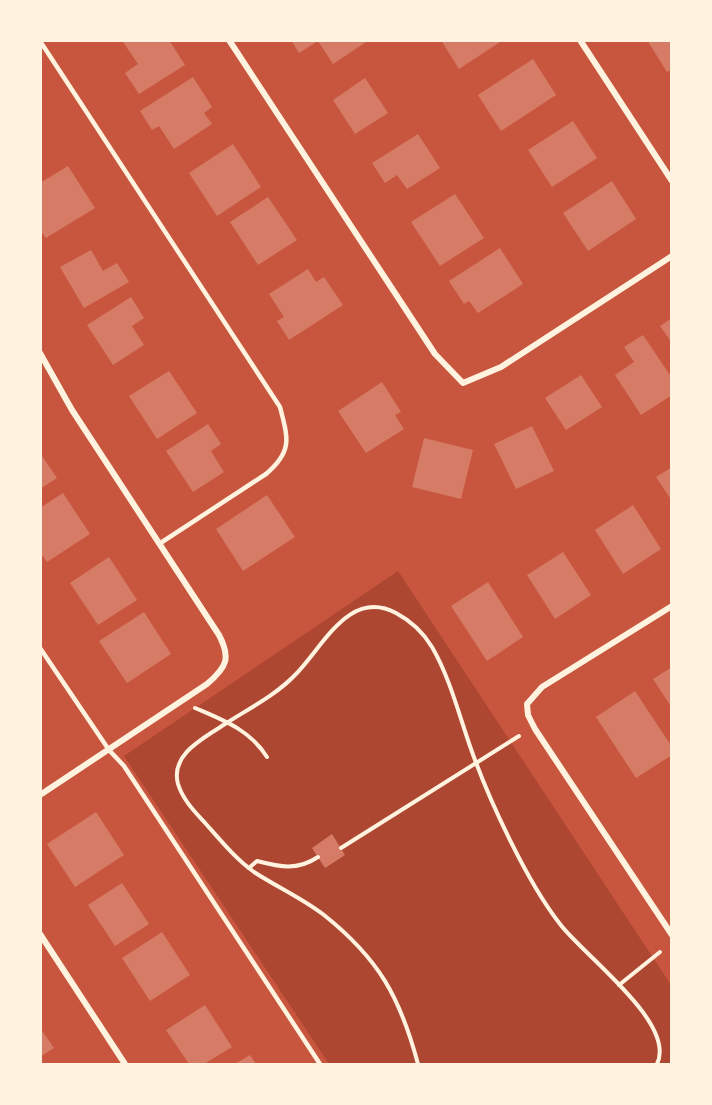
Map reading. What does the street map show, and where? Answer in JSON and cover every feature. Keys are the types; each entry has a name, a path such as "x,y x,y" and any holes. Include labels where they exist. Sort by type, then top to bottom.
{"street":[{"path":"229,40 435,354 463,383 501,366 672,256"},
{"path":"580,40 672,181"},
{"path":"40,353 72,410 226,648 226,662 220,673 207,684 40,795"},
{"path":"672,606 542,687 527,704 528,715 535,729 672,935"},
{"path":"40,934 125,1065"}],"lane":[{"path":"40,40 280,407 287,435 281,461 266,474 159,544"},
{"path":"40,648 109,750 124,766 320,1065"}],"path":[{"path":"418,1065 407,1026 385,977 363,952 323,914 249,868 194,812 184,799 177,780 178,766 184,754 195,744 288,682 352,613 366,606 378,606 392,611 415,626 432,647 476,762 547,906 566,932 619,985 656,1035 660,1054 657,1065"},
{"path":"212,716 227,722 255,740 267,757"},
{"path":"341,848 519,736"},
{"path":"249,868 257,861 283,867 298,867 318,857"},
{"path":"619,985 660,952"}],"shaded area":[{"path":"398,571 671,985 671,1064 329,1064 124,756"}],"building":[{"path":"125,40 169,40 185,65 139,94 125,73 138,64 123,42"},
{"path":"291,40 369,40 333,64 318,41 299,53"},
{"path":"441,40 503,40 459,69"},
{"path":"647,40 672,40 672,69 667,72"},
{"path":"533,59 556,95 501,131 478,95"},
{"path":"193,77 212,107 204,113 212,124 174,149 159,126 152,130 140,111"},
{"path":"365,78 388,113 355,134 333,100"},
{"path":"573,121 597,158 552,187 528,150"},
{"path":"418,134 440,168 407,189 397,175 385,183 372,163"},
{"path":"233,144 261,187 217,216 189,173"},
{"path":"68,166 95,208 46,238 40,230 40,183"},
{"path":"612,181 636,219 588,251 563,213"},
{"path":"455,194 484,238 440,266 411,222"},
{"path":"268,197 297,240 258,265 230,222"},
{"path":"500,248 523,284 478,313 469,301 464,304 449,281"},
{"path":"91,250 103,271 117,263 129,282 84,308 60,267"},
{"path":"308,269 316,282 324,277 343,305 289,340 277,321 284,317 269,294"},
{"path":"131,297 144,318 132,326 144,345 113,365 87,325"},
{"path":"672,318 672,343 660,326"},
{"path":"643,335 672,378 672,395 641,415 615,375 634,362 624,347"},
{"path":"169,371 197,413 157,439 129,396"},
{"path":"581,375 602,407 566,430 545,398"},
{"path":"382,382 401,412 395,415 404,429 366,453 338,411"},
{"path":"208,424 221,444 211,451 224,472 193,492 166,451"},
{"path":"532,426 554,471 516,489 494,444"},
{"path":"424,438 473,450 461,499 412,487"},
{"path":"40,453 57,478 40,489"},
{"path":"672,467 672,501 656,477"},
{"path":"63,493 90,534 47,562 40,552 40,508"},
{"path":"267,495 295,537 243,571 216,529"},
{"path":"633,505 661,549 623,574 595,530"},
{"path":"563,552 591,595 555,619 527,575"},
{"path":"109,557 137,600 98,625 70,583"},
{"path":"488,582 523,637 487,661 451,606"},
{"path":"144,612 171,654 127,683 99,641"},
{"path":"672,667 672,708 653,679"},
{"path":"635,691 672,747 672,755 636,778 596,717"},
{"path":"96,812 124,855 75,887 47,844"},
{"path":"332,834 345,855 325,868 312,848"},
{"path":"122,883 149,924 115,946 88,905"},
{"path":"162,932 190,975 150,1001 122,958"},
{"path":"205,1005 232,1047 204,1064 189,1064 166,1030"},
{"path":"40,1028 54,1048 40,1057"},
{"path":"250,1055 256,1064 235,1064"}]}
